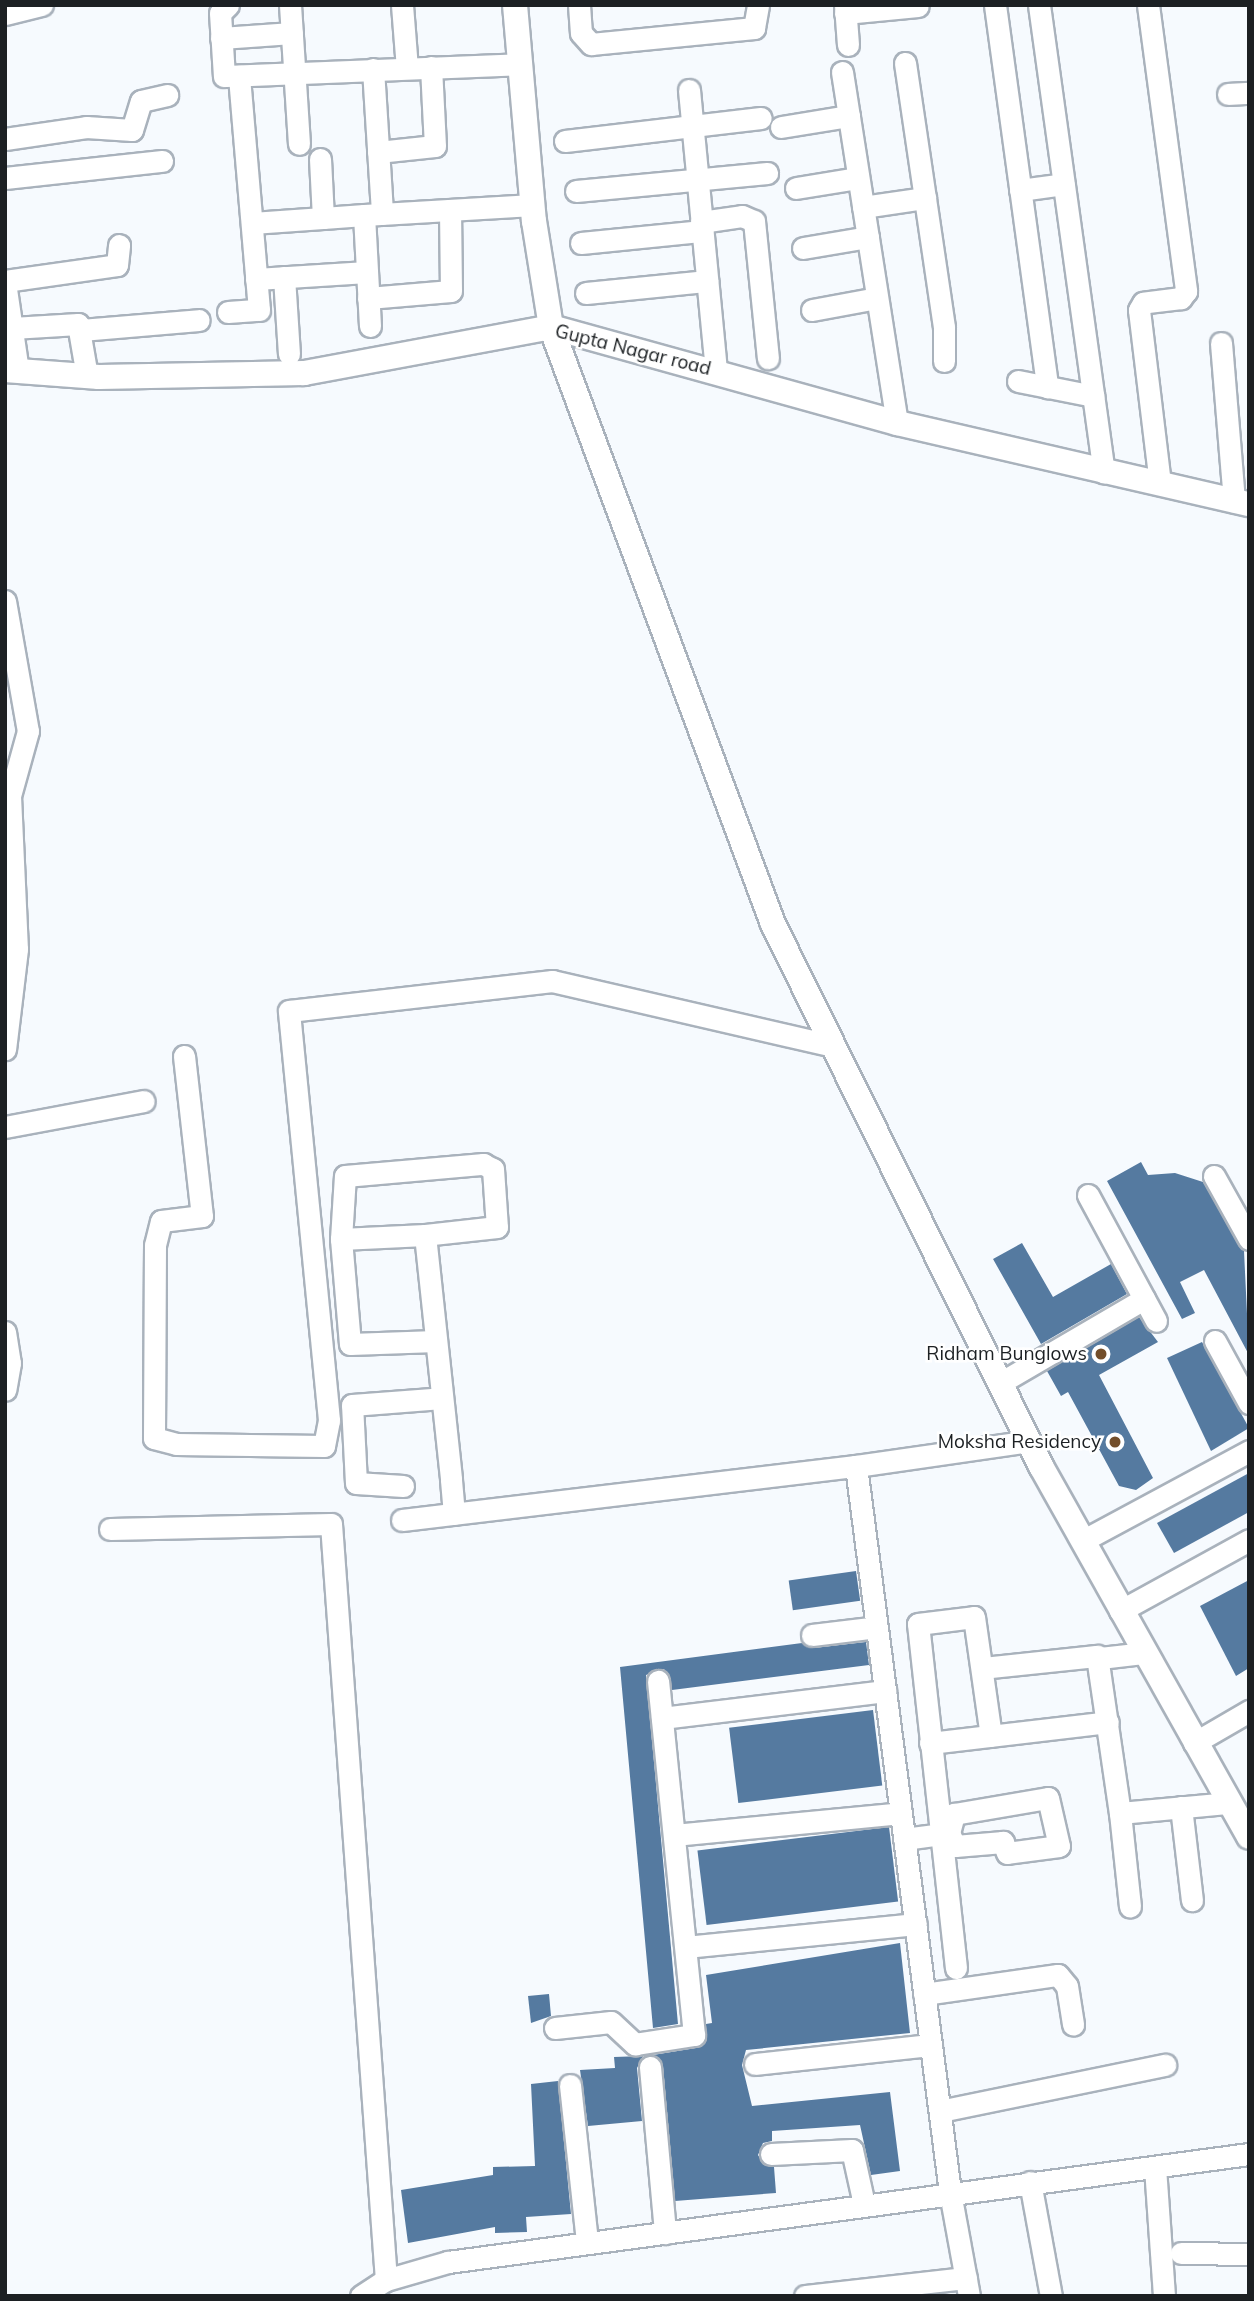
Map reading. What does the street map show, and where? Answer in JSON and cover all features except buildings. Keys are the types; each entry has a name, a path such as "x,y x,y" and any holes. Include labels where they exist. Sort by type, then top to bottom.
{"street":[{"path":"5,14 42,5"},
{"path":"228,5 220,13 223,73 239,76 521,64"},
{"path":"290,5 299,144"},
{"path":"402,5 407,68"},
{"path":"515,5 533,205 551,327 773,924 1029,1441 1143,1653 1249,1837"},
{"path":"579,5 581,33 591,44 754,28 758,5"},
{"path":"995,5 1046,387"},
{"path":"1039,5 1104,472"},
{"path":"1148,5 1186,291 1181,299 1143,303 1139,310 1160,484"},
{"path":"849,45 845,9 918,6"},
{"path":"221,38 292,33"},
{"path":"905,63 925,198 944,360"},
{"path":"378,152 435,146 431,67"},
{"path":"370,326 367,272 378,152 373,69"},
{"path":"842,72 897,423"},
{"path":"228,312 258,310 239,76"},
{"path":"689,90 716,372"},
{"path":"5,139 86,127 132,130 141,101 167,95"},
{"path":"781,127 849,116"},
{"path":"565,141 761,118"},
{"path":"320,159 323,218"},
{"path":"5,178 162,160"},
{"path":"576,191 767,173"},
{"path":"796,188 859,178"},
{"path":"1020,190 1064,184"},
{"path":"863,207 925,198"},
{"path":"252,223 533,205"},
{"path":"368,298 452,291 450,210"},
{"path":"581,243 702,227 742,216 754,221 768,358"},
{"path":"803,248 868,237"},
{"path":"12,370 12,328 5,281 117,265 119,245"},
{"path":"256,279 367,272"},
{"path":"284,277 289,354"},
{"path":"586,293 707,281"},
{"path":"812,310 877,298"},
{"path":"81,330 199,320"},
{"path":"12,328 78,324 86,376"},
{"name":"Gupta Nagar road","path":"12,370 86,376 304,373 551,327 897,423 1242,502"},
{"path":"1221,343 1242,502"},
{"path":"1018,382 1094,396"},
{"path":"5,601 26,705 28,731 11,773 16,990 5,1049"},
{"path":"184,1056 202,1216 161,1221 155,1245 154,1438 176,1444 324,1446 329,1420 289,1011 552,981 834,1046"},
{"path":"5,1127 144,1101"},
{"path":"341,1239 425,1235 497,1227 493,1169 483,1164 345,1176 341,1239 350,1344 436,1341"},
{"path":"1214,1177 1249,1239"},
{"path":"1088,1195 1156,1321"},
{"path":"425,1235 454,1514"},
{"path":"1000,1383 1144,1299"},
{"path":"5,1332 10,1363 5,1390"},
{"path":"1215,1341 1249,1403"},
{"path":"403,1486 356,1483 352,1405 442,1398"},
{"path":"402,1520 856,1466 1029,1441"},
{"path":"1082,1541 1249,1451"},
{"path":"805,2296 968,2287 950,2192 856,1466"},
{"path":"110,1529 331,1524 386,2280"},
{"path":"1120,1611 1249,1540"},
{"path":"956,1968 945,1833 930,1743 918,1624 974,1617 991,1736"},
{"path":"812,1635 877,1628"},
{"path":"982,1668 1143,1653"},
{"path":"1100,1658 1130,1906"},
{"path":"555,2028 611,2022 635,2044 691,2038 686,1947 658,1681"},
{"path":"662,1718 885,1690"},
{"path":"1194,1743 1249,1711"},
{"path":"930,1743 1108,1722"},
{"path":"1048,1798 1059,1846 1007,1853 1003,1842 955,1846 945,1833 954,1814 1048,1798"},
{"path":"1120,1813 1227,1803"},
{"path":"1181,1807 1192,1900"},
{"path":"674,1835 901,1813"},
{"path":"904,1839 945,1833"},
{"path":"686,1947 916,1924"},
{"path":"924,1994 1058,1975 1067,1986 1073,2025"},
{"path":"755,2064 931,2045"},
{"path":"940,2111 1165,2064"},
{"path":"650,2067 665,2233"},
{"path":"570,2085 587,2242"},
{"path":"771,2154 852,2150 864,2204"},
{"path":"361,2296 386,2280 447,2263 950,2192 1249,2154"},
{"path":"1155,2166 1164,2296"},
{"path":"1030,2182 1051,2296"},
{"path":"1181,2253 1249,2254"}],"place":[{"name":"Ridham Bunglows","path":"1101,1354"},
{"name":"Moksha Residency","path":"1115,1442"}]}
